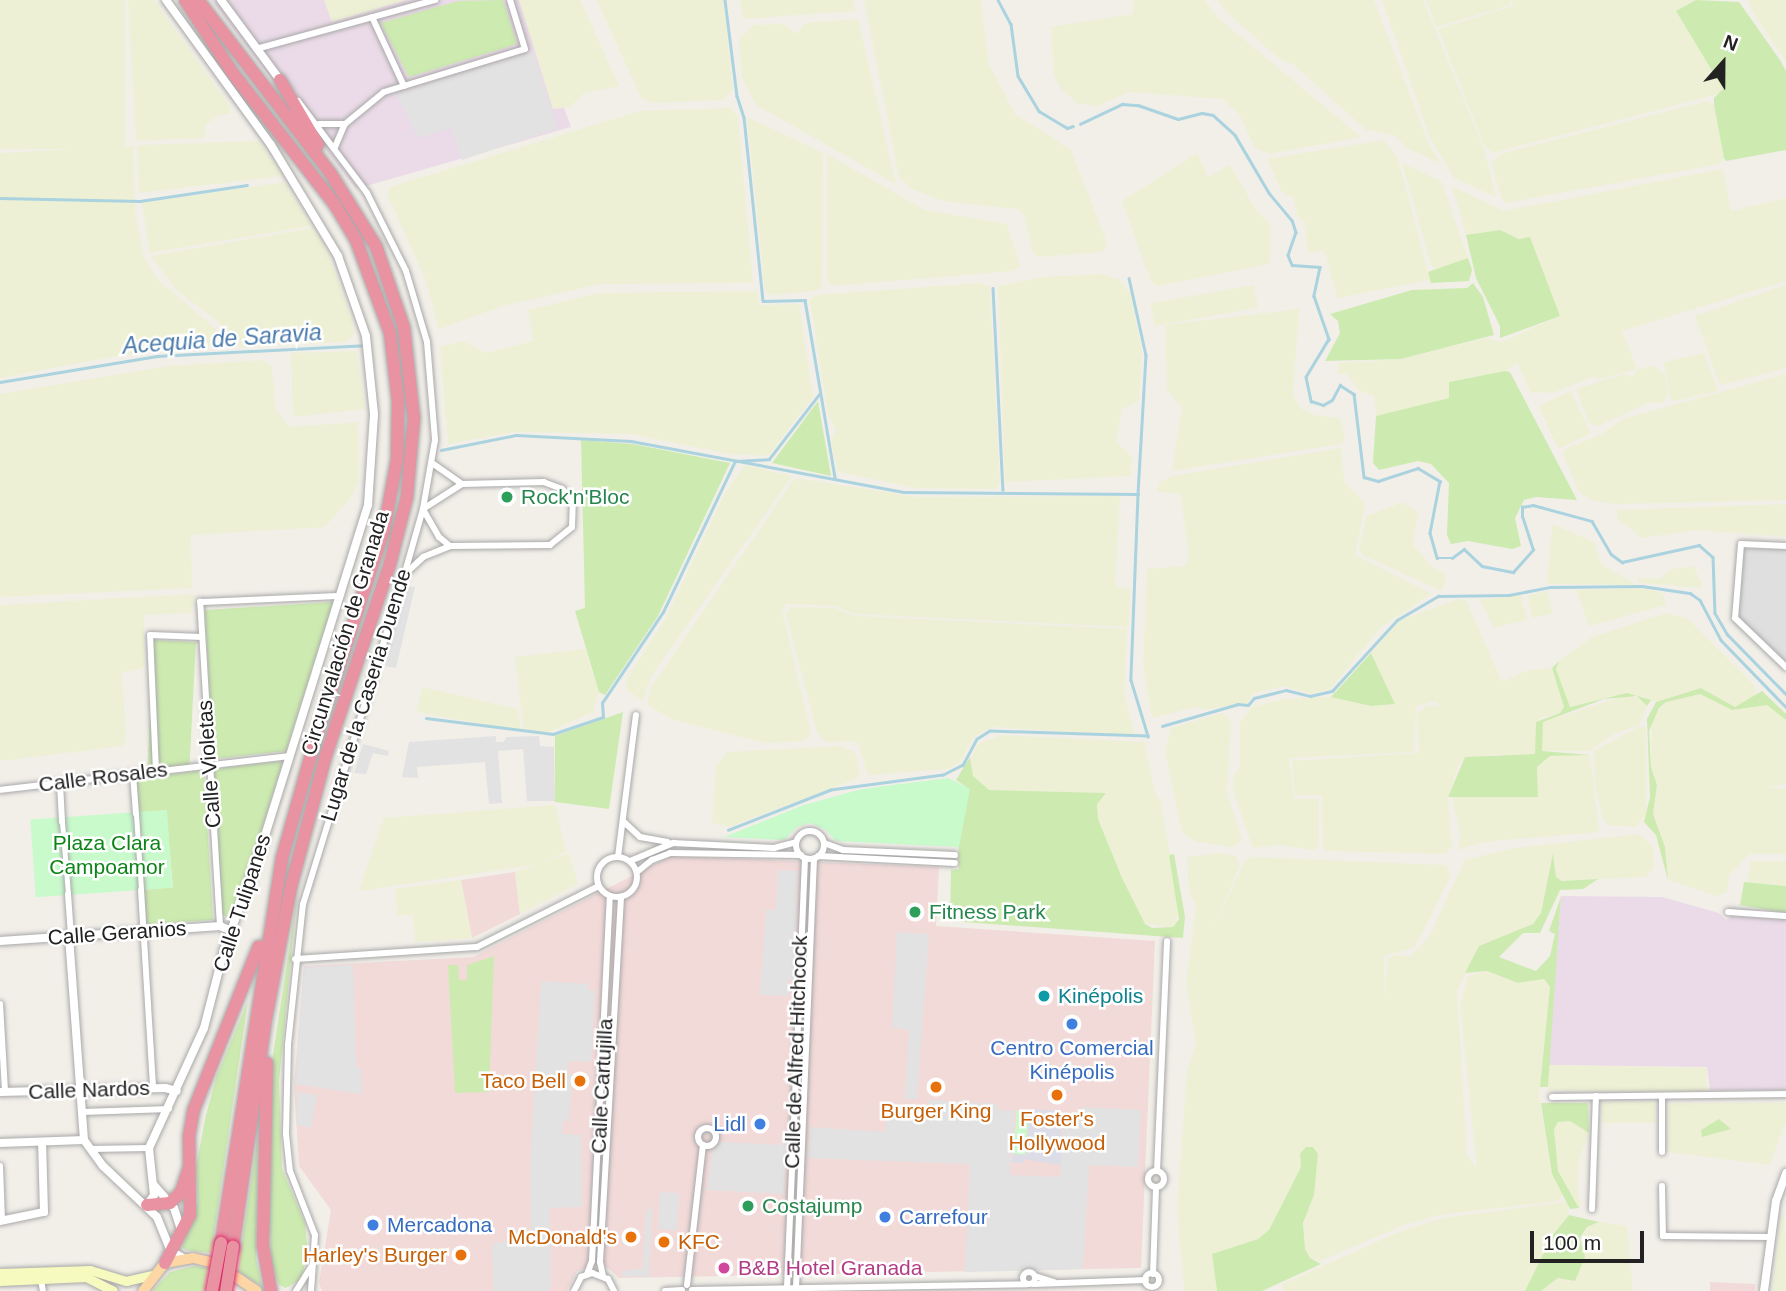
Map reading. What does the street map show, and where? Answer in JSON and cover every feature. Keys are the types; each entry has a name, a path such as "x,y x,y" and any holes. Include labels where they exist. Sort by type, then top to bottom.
{"highway":[{"path":"177,0 192,25 207,35"},
{"name":"Circunvalación de Granada","path":"185,0 207,35 309,168 356,240 382,303 397,379 399,434 387,519 303,777 271,917 227,1245 226,1291"},
{"name":"Circunvalación de Granada","path":"198,0 331,174 370,237 397,300 410,356 414,444 390,564 305,829 266,1018 227,1245 212,1291"},
{"path":"280,80 331,174"},
{"path":"168,1257 182,1233 192,1193 190,1163 194,1109 271,917"},
{"path":"266,1018 270,1035 262,1150 263,1247 271,1291"},
{"path":"147,1206 170,1203 181,1192 190,1163"}],"main road":[{"path":"143,1291 151,1275 168,1257 210,1262"},
{"path":"0,1273 90,1270 126,1280 151,1275"},
{"path":"0,1281 95,1278 113,1291"},
{"path":"236,1278 257,1291"}],"street":[{"name":"Calle Tulipanes","path":"149,1148 204,1028 232,932 340,596 371,488 374,398 360,314 338,256 312,208 166,0"},
{"path":"221,0 280,80"},
{"path":"256,49 435,0"},
{"path":"334,144 345,124 384,92 525,49 510,0"},
{"path":"372,17 404,86"},
{"name":"Lugar de la Caseria Duende","path":"280,80 334,144 389,231 420,313 434,404 432,463 423,509 354,747 312,867 295,959 286,1134 290,1171 313,1225 311,1291"},
{"path":"318,124 345,124"},
{"path":"432,463 462,484"},
{"path":"403,576 423,557 450,546 550,545 572,527 573,500 562,489 544,482 462,484 423,509 439,537 450,546"},
{"path":"1786,546 1741,544 1735,618 1786,667"},
{"name":"Calle Violetas","path":"220,926 200,603 340,596"},
{"path":"156,771 150,635 202,637"},
{"path":"618,857 636,715"},
{"name":"Calle Rosales","path":"0,790 289,756"},
{"path":"133,774 153,1088"},
{"path":"60,783 84,1140 158,1217 168,1257"},
{"path":"624,822 640,837 673,843 774,848 796,842 808,831 820,835 824,843 843,850 955,859"},
{"path":"796,842 803,856"},
{"path":"630,861 673,843"},
{"path":"816,857 824,843"},
{"path":"637,872 652,860 670,853 944,858"},
{"name":"Calle de Alfred Hitchcock","path":"787,1289 803,856"},
{"path":"618,857 630,861 637,872 635,886 621,897 610,896 599,886 601,864 618,857"},
{"name":"Calle de Alfred Hitchcock","path":"796,1288 816,857"},
{"path":"295,959 477,947 599,886"},
{"name":"Calle Cartujilla","path":"587,1274 592,1261 610,896"},
{"name":"Calle Cartujilla","path":"603,1276 600,1262 621,897"},
{"path":"1728,912 1786,916"},
{"path":"220,926 232,932"},
{"name":"Calle Geranios","path":"0,942 220,926"},
{"path":"1156,1187 1164,1181 1157,1171 1167,941"},
{"path":"0,1004 3,1092"},
{"name":"Calle Nardos","path":"3,1092 153,1088 177,1091"},
{"path":"1552,1097 1786,1094"},
{"path":"1592,1209 1596,1096"},
{"path":"1662,1096 1662,1152"},
{"path":"82,1112 169,1109"},
{"path":"0,1143 84,1140"},
{"path":"0,1166 1,1220 44,1213 42,1142"},
{"path":"687,1290 703,1145"},
{"path":"90,1149 149,1148 154,1196 147,1206"},
{"path":"1146,1280 1152,1289 1159,1281 1153,1274 1156,1187 1148,1178 1157,1171"},
{"path":"1764,1291 1769,1237 1786,1173"},
{"path":"154,1185 170,1203 182,1233"},
{"path":"1662,1186 1663,1237 1769,1237"},
{"path":"296,1291 312,1265"},
{"path":"573,1291 587,1274 603,1276 614,1291"},
{"path":"665,1291 1146,1280 1153,1274"},
{"path":"1006,1283 1024,1275 1054,1282"},
{"path":"1024,1275 1030,1284"},
{"path":"1030,1284 1035,1276"},
{"path":"41,1279 43,1291"}],"shaded area":[{"path":"211,0 525,0 571,127 356,189"},
{"path":"532,52 558,128 462,160 451,128 418,138 396,94"},
{"path":"1786,548 1786,662 1739,617 1744,549"},
{"path":"401,586 415,587 396,668 378,665"},
{"path":"496,736 496,742 504,742 506,737 539,736 540,746 554,747 555,801 527,801 523,749 498,751 502,803 489,804 485,762 417,767 418,778 402,777 409,742"},
{"path":"363,744 389,751 388,756 373,753 366,774 354,773"},
{"path":"671,856 939,867 936,926 1155,941 1141,1268 619,1278 608,1268 596,1265 577,1271 567,1291 322,1291 319,1283 331,1210 299,1166 294,1085 304,966 473,957"},
{"path":"778,870 798,871 794,980 788,980 788,996 760,995 766,910 776,910"},
{"path":"515,872 520,914 472,938 461,880"},
{"path":"1561,896 1662,897 1719,913 1726,920 1732,916 1786,919 1786,1090 1710,1090 1707,1067 1548,1065"},
{"path":"897,932 929,934 917,1099 905,1099 909,1030 892,1028"},
{"path":"353,965 356,1067 361,1068 362,1094 295,1084 304,967"},
{"path":"541,981 589,984 588,990 595,991 591,1062 568,1061 567,1074 572,1075 569,1121 563,1121 562,1134 581,1135 582,1207 550,1208 551,1287 547,1291 493,1291 492,1243 531,1239 530,1165"},
{"path":"297,1092 317,1095 311,1128 297,1125"},
{"path":"928,1100 997,1104 997,1110 1014,1111 1010,1175 1060,1177 1064,1114 1081,1112 1081,1107 1141,1110 1138,1167 1089,1165 1083,1269 965,1272 970,1164 808,1158 810,1127 885,1132 887,1111 927,1112"},
{"path":"1029,1109 1061,1111 1061,1165 1024,1159 1024,1163 1011,1162 1014,1154 1026,1155"},
{"path":"720,1142 786,1145 784,1194 707,1190 712,1151"},
{"path":"660,1192 679,1193 677,1230 658,1229"},
{"path":"652,1206 649,1277 622,1276 622,1271 643,1269 646,1211"},
{"path":"1710,1282 1755,1284 1755,1291 1710,1291"}],"green space":[{"path":"0,0 125,0 125,149 0,149"},
{"path":"128,0 154,0 230,107 230,114 219,115 205,125 205,138 136,141"},
{"path":"324,0 406,0 332,22"},
{"path":"503,0 517,44 409,77 381,23 458,1"},
{"path":"519,0 580,0 619,86 584,93 570,107 553,109"},
{"path":"597,0 723,0 733,89 724,100 653,103 641,98"},
{"path":"740,0 853,0 855,11 743,19"},
{"path":"864,0 981,0 989,64 1015,114 1071,150 1108,245 1102,252 1039,257 1033,253 1024,215 1018,209 941,201 911,188 899,177"},
{"path":"1133,0 1205,0 1217,17 1361,137 1269,154 1255,148 1239,114 1222,99 1128,92 1098,106 1077,103 1060,88 1054,75 1051,27 1133,14"},
{"path":"1218,0 1374,0 1428,142 1441,164 1406,147 1394,135 1366,130 1293,64 1281,60 1228,14"},
{"path":"1382,0 1423,0 1484,149 1496,197 1454,178 1430,138"},
{"path":"1426,0 1509,0 1511,5 1436,27"},
{"path":"1511,0 1696,0 1676,11 1723,89 1722,93 1493,153 1485,147 1438,29 1513,6"},
{"path":"1696,0 1739,2 1780,60 1786,71 1786,150 1726,161 1724,158 1714,105 1714,98 1723,89 1676,11"},
{"path":"1748,0 1786,0 1786,61 1753,13"},
{"path":"858,19 896,184 756,105 742,78 739,39 754,25 783,24 798,34 805,23"},
{"path":"1707,101 1714,105 1724,158 1720,164 1505,203 1500,194 1491,163 1500,154"},
{"path":"732,108 738,117 753,283 600,284 503,306 439,329 424,276 387,194 390,187 640,111"},
{"path":"747,117 823,153 822,287 816,291 772,295 765,291"},
{"path":"1384,140 1398,159 1430,280 1337,298 1326,255 1321,250 1308,254 1305,223 1297,215 1294,198 1282,192 1267,159"},
{"path":"259,141 283,176 139,193 137,145"},
{"path":"133,146 135,210 143,255 157,279 217,330 216,345 122,355 0,378 0,153"},
{"path":"1197,153 1208,177 1230,165 1255,208 1271,225 1270,264 1157,286 1151,282 1122,201"},
{"path":"827,154 925,210 1007,224 1020,265 1014,271 831,286 827,280"},
{"path":"1402,163 1441,181 1468,258 1464,263 1435,269 1431,265"},
{"path":"1723,169 1731,211 1786,198 1786,281 1622,331 1637,369 1597,380 1595,376 1552,393 1530,392 1518,363 1505,371 1449,382 1450,398 1376,416 1374,396 1360,391 1346,374 1338,373 1338,363 1401,359 1486,338 1501,342 1560,316 1519,239 1500,230 1466,235 1452,186 1504,211"},
{"path":"285,182 311,226 150,253 142,203"},
{"path":"313,228 327,250 352,320 354,334 347,342 240,347 217,321 176,290 151,256"},
{"path":"1500,230 1519,239 1530,237 1560,316 1500,338 1500,326 1476,278 1466,235"},
{"path":"1468,258 1472,270 1469,281 1431,283 1428,272"},
{"path":"1101,274 1119,279 1130,293 1142,350 1139,401 1122,409 1116,441 1132,457 1130,476 1005,482 998,286 1044,277"},
{"path":"981,283 990,287 1000,484 996,489 916,488 838,472 831,443 836,430 828,414 810,300 815,295"},
{"path":"1473,283 1483,297 1494,335 1401,359 1325,361 1340,333 1338,321 1330,314 1412,290 1467,288"},
{"path":"1254,285 1258,308 1155,326 1151,303"},
{"path":"1786,285 1786,368 1720,385 1695,316"},
{"path":"757,291 759,305 799,304 813,397 768,456 729,454 631,434 514,432 448,444 440,347 463,341 485,353 533,341 528,310 599,293"},
{"path":"1299,309 1293,395 1300,408 1313,415 1340,418 1345,438 1341,444 1172,471 1182,408 1167,390 1165,325"},
{"path":"357,351 365,409 293,417 291,353"},
{"path":"1704,353 1718,391 1675,401 1670,398 1664,362"},
{"path":"262,360 272,366 276,410 290,427 358,422 359,479 352,496 325,527 191,535 192,588 0,597 0,394 169,366"},
{"path":"1653,366 1665,374 1668,394 1663,403 1648,403 1598,426 1589,423 1576,389 1624,374 1632,377 1639,369"},
{"path":"1510,372 1577,500 1536,497 1524,500 1515,518 1521,546 1512,549 1468,541 1451,544 1447,535 1449,483 1431,464 1418,461 1379,470 1373,463 1376,416 1449,398 1449,382"},
{"path":"1786,374 1786,500 1618,504 1594,501 1579,492 1563,454 1567,448 1600,435 1623,419"},
{"path":"1571,391 1591,434 1558,449 1538,406"},
{"path":"818,401 831,476 772,463"},
{"path":"581,440 633,444 730,463 658,616 605,695 599,692 575,611 585,608"},
{"path":"1341,448 1344,481 1365,504 1355,555 1431,594 1381,627 1330,689 1311,694 1283,686 1252,694 1248,703 1204,710 1197,707 1152,718 1143,665 1147,569 1186,566 1189,552 1180,494 1157,491 1160,482 1172,476"},
{"path":"745,465 792,476 650,678 643,701 627,690 626,680 666,618 724,495"},
{"path":"795,478 918,497 1120,496 1115,587 1130,588 1129,627 855,614 835,606 786,604 782,611 811,733 805,741 765,743 671,719 647,704 651,687"},
{"path":"1403,502 1418,512 1413,545 1431,566 1447,575 1442,591 1362,555 1359,547 1367,516"},
{"path":"1786,504 1786,537 1696,530 1642,538 1617,519 1617,510"},
{"path":"1552,524 1594,542 1601,564 1636,585 1547,584"},
{"path":"1694,566 1703,588 1639,583 1638,578 1660,579 1672,569"},
{"path":"1643,588 1663,593 1666,605 1589,626 1576,590"},
{"path":"1547,591 1552,613 1533,618 1528,595"},
{"path":"195,594 191,613 144,615 144,665 141,669 122,672 126,737 123,746 0,761 0,605"},
{"path":"1520,595 1528,619 1494,628 1480,600"},
{"path":"1458,599 1466,600 1502,682 1528,670 1552,668 1564,707 1560,713 1540,718 1535,755 1520,758 1496,754 1459,763 1448,797 1452,846 1445,854 1328,851 1323,848 1322,796 1295,796 1292,761 1419,753 1417,714 1426,706 1439,706 1437,701 1416,706 1414,752 1289,758 1294,799 1319,799 1319,845 1315,850 1279,845 1253,848 1234,794 1233,778 1240,767 1240,722 1252,707 1283,699 1331,697 1371,706 1395,704 1371,653 1399,621"},
{"path":"333,602 286,751 213,759 205,610"},
{"path":"790,607 834,608 855,616 1127,629 1124,693 1135,736 992,727 974,737 960,762 949,769 868,775 857,741 826,742 817,733 786,614"},
{"path":"1667,613 1688,619 1754,685 1757,697 1735,707 1701,688 1656,702 1627,693 1570,707 1556,669 1559,661 1592,637"},
{"path":"154,640 196,642 189,768 147,766"},
{"path":"585,649 599,692 593,712 549,732 524,732 515,657"},
{"path":"1371,653 1395,704 1371,706 1331,697"},
{"path":"1559,661 1556,669 1570,707 1627,693 1651,700 1647,706 1637,696 1604,699 1543,722 1542,751 1590,755 1550,756 1537,767 1538,797 1448,797 1465,757 1535,754 1536,722 1560,713 1564,707 1552,668"},
{"path":"422,687 518,709 521,731 417,712"},
{"path":"1701,688 1735,707 1762,691 1786,714 1786,720 1767,705 1732,710 1700,694 1666,702 1659,708 1649,731 1651,767 1657,785 1653,814 1665,847 1668,880 1656,835 1644,822 1650,797 1647,719 1656,702"},
{"path":"1700,694 1732,710 1767,705 1786,720 1786,784 1767,787 1786,789 1786,854 1750,854 1729,875 1727,892 1717,896 1668,880 1665,847 1653,814 1657,785 1651,767 1652,719 1666,702"},
{"path":"1627,695 1643,699 1647,706 1639,725 1612,735 1590,751 1542,751 1543,722"},
{"path":"623,712 609,809 555,802 555,736"},
{"path":"1222,713 1231,721 1227,792 1242,840 1233,847 1197,842 1182,833 1165,752 1171,728"},
{"path":"1638,727 1646,727 1646,815 1636,827 1609,825 1603,820 1595,785 1594,751"},
{"path":"1001,735 1144,742 1155,792 1161,801 1179,910 1173,927 1145,924 1122,878 1098,819 1097,804 1104,793 989,790 973,776 971,758 978,744"},
{"path":"839,746 855,752 860,775 856,779 729,827 712,823 716,766 728,752"},
{"path":"1590,755 1599,832 1484,842 1458,850 1460,833 1452,797 1537,797 1537,767 1550,756"},
{"path":"970,757 973,776 989,790 1106,793 1097,804 1098,819 1122,878 1145,924 1152,928 1173,927 1179,919 1169,855 1174,854 1185,917 1183,938 950,921 951,870 959,869 958,834 969,789 956,780"},
{"path":"283,761 234,918 228,918 222,914 214,769"},
{"path":"204,770 213,920 146,924 144,890 173,887 166,810 139,814 136,779"},
{"path":"948,778 970,789 959,847 836,841 825,829 810,823 797,827 784,840 724,837 804,805 862,789"},
{"path":"555,805 566,851 540,864 359,891 384,818"},
{"name":"Plaza Clara Campoamor","path":"167,810 172,888 36,897 30,820"},
{"path":"1639,834 1652,845 1654,868 1646,877 1562,881 1556,877 1554,853 1541,913 1533,924 1479,946 1457,991 1467,1155 1477,1170 1460,1005 1468,976 1487,971 1518,983 1544,979 1550,987 1539,1096 1552,1174 1564,1193 1558,1201 1439,1215 1404,1225 1320,1261 1310,1258 1305,1249 1303,1223 1314,1195 1300,1154 1301,1167 1269,1230 1258,1239 1212,1254 1217,1291 1184,1291 1177,1208 1187,1071 1196,1045 1186,983 1196,905 1189,892 1187,857 1222,853 1236,856 1240,865 1213,929 1245,861 1252,857 1446,865 1451,875 1415,947 1384,956 1385,997 1388,959 1394,955 1411,956 1429,937 1465,860 1514,848"},
{"path":"569,853 578,884 520,914 515,872"},
{"path":"1553,853 1556,877 1562,881 1598,879 1583,889 1560,890 1540,933 1523,933 1499,957 1536,971 1550,956 1555,934 1549,931 1561,896 1548,1087 1540,1087 1550,987 1544,979 1518,983 1487,971 1465,973 1479,946 1533,924 1541,913"},
{"path":"1751,861 1786,861 1786,886 1747,882"},
{"path":"461,880 472,938 415,942 413,915 397,915 396,889"},
{"path":"1744,882 1786,886 1786,913 1740,905"},
{"path":"297,897 279,1082 282,1169 305,1223 308,1252 301,1279 286,1288 279,1285 271,1262 267,1147 271,1068"},
{"path":"494,956 489,1092 455,1093 448,965 458,965 459,980 467,980 467,965"},
{"path":"248,1001 211,1253 185,1250 182,1247 198,1202 196,1168 205,1119 216,1078"},
{"path":"1548,1065 1707,1068 1707,1093 1548,1090"},
{"path":"1602,1102 1655,1102 1655,1123 1602,1123"},
{"path":"1541,1103 1588,1103 1589,1133 1570,1121 1558,1122 1554,1129 1558,1171 1579,1208 1570,1209 1552,1174"},
{"path":"1669,1103 1786,1103 1786,1120 1770,1165 1668,1152"},
{"path":"1017,1110 1029,1111 1025,1155 1013,1154"},
{"path":"1719,1119 1731,1129 1702,1137 1701,1130"},
{"path":"1570,1121 1589,1133 1579,1160 1578,1197 1582,1203 1579,1208 1558,1171 1554,1129 1558,1122"},
{"path":"258,1134 256,1259 262,1286 238,1271"},
{"path":"1306,1147 1313,1147 1318,1154 1314,1195 1303,1223 1305,1249 1310,1258 1321,1264 1262,1291 1217,1291 1212,1254 1258,1239 1269,1230 1301,1167 1300,1154"},
{"path":"1567,1202 1569,1215 1552,1236 1525,1291 1283,1291 1282,1284 1401,1231 1443,1218"},
{"path":"1784,1214 1786,1291 1773,1291 1780,1221"},
{"path":"1569,1215 1599,1222 1587,1227 1580,1238 1585,1257 1575,1281 1558,1278 1541,1291 1525,1291 1552,1236"},
{"path":"1599,1222 1627,1226 1633,1291 1541,1291 1558,1278 1580,1247 1587,1227"},
{"path":"194,1266 208,1268 204,1291 152,1291 170,1272"}],"waterway":[{"path":"725,0 737,96 744,117 763,301 805,300 835,478"},
{"path":"998,0 1011,24 1018,76 1039,111 1067,128 1073,126"},
{"path":"1080,124 1122,104 1138,105 1178,119 1202,113 1213,115 1235,135 1269,193 1292,220 1296,232 1288,255 1292,265 1320,267 1314,296 1329,339 1306,377 1311,401 1323,405 1332,400 1340,385 1354,394 1364,477 1378,481 1418,468 1440,481 1430,533 1437,558 1452,558 1464,549 1482,566 1513,572 1533,550 1522,517 1522,507 1533,505 1592,521 1611,554 1622,562 1699,545 1713,557 1715,613 1727,634 1786,694"},
{"path":"0,198 140,201 247,185"},
{"path":"1129,278 1146,355 1138,494"},
{"path":"993,288 1003,490"},
{"name":"Acequia de Saravia","path":"0,382 157,356 364,345"},
{"path":"426,718 553,734 603,717 602,703 663,612 735,461 769,459 820,393"},
{"path":"441,450 516,435 631,441 903,492 1138,494 1131,680 1148,736 990,731 977,739 963,765 943,775 831,790 729,830"},
{"path":"1162,726 1238,704 1248,705 1254,698 1286,690 1310,696 1332,691 1397,620 1438,596 1509,595 1550,587 1642,586 1690,593 1700,600 1721,640 1786,707"}],"place":[{"name":"Rock'n'Bloc","path":"507,497"},
{"name":"Fitness Park","path":"915,912"},
{"name":"Kinépolis","path":"1044,996"},
{"name":"Centro Comercial Kinépolis","path":"1072,1024"},
{"name":"Taco Bell","path":"580,1081"},
{"name":"Burger King","path":"936,1087"},
{"name":"Foster's Hollywood","path":"1057,1095"},
{"name":"Lidl","path":"760,1124"},
{"name":"Costajump","path":"748,1206"},
{"name":"Carrefour","path":"885,1217"},
{"name":"Mercadona","path":"373,1225"},
{"name":"McDonald's","path":"631,1237"},
{"name":"KFC","path":"664,1242"},
{"name":"Harley's Burger","path":"461,1255"},
{"name":"B&B Hotel Granada","path":"724,1268"}]}
